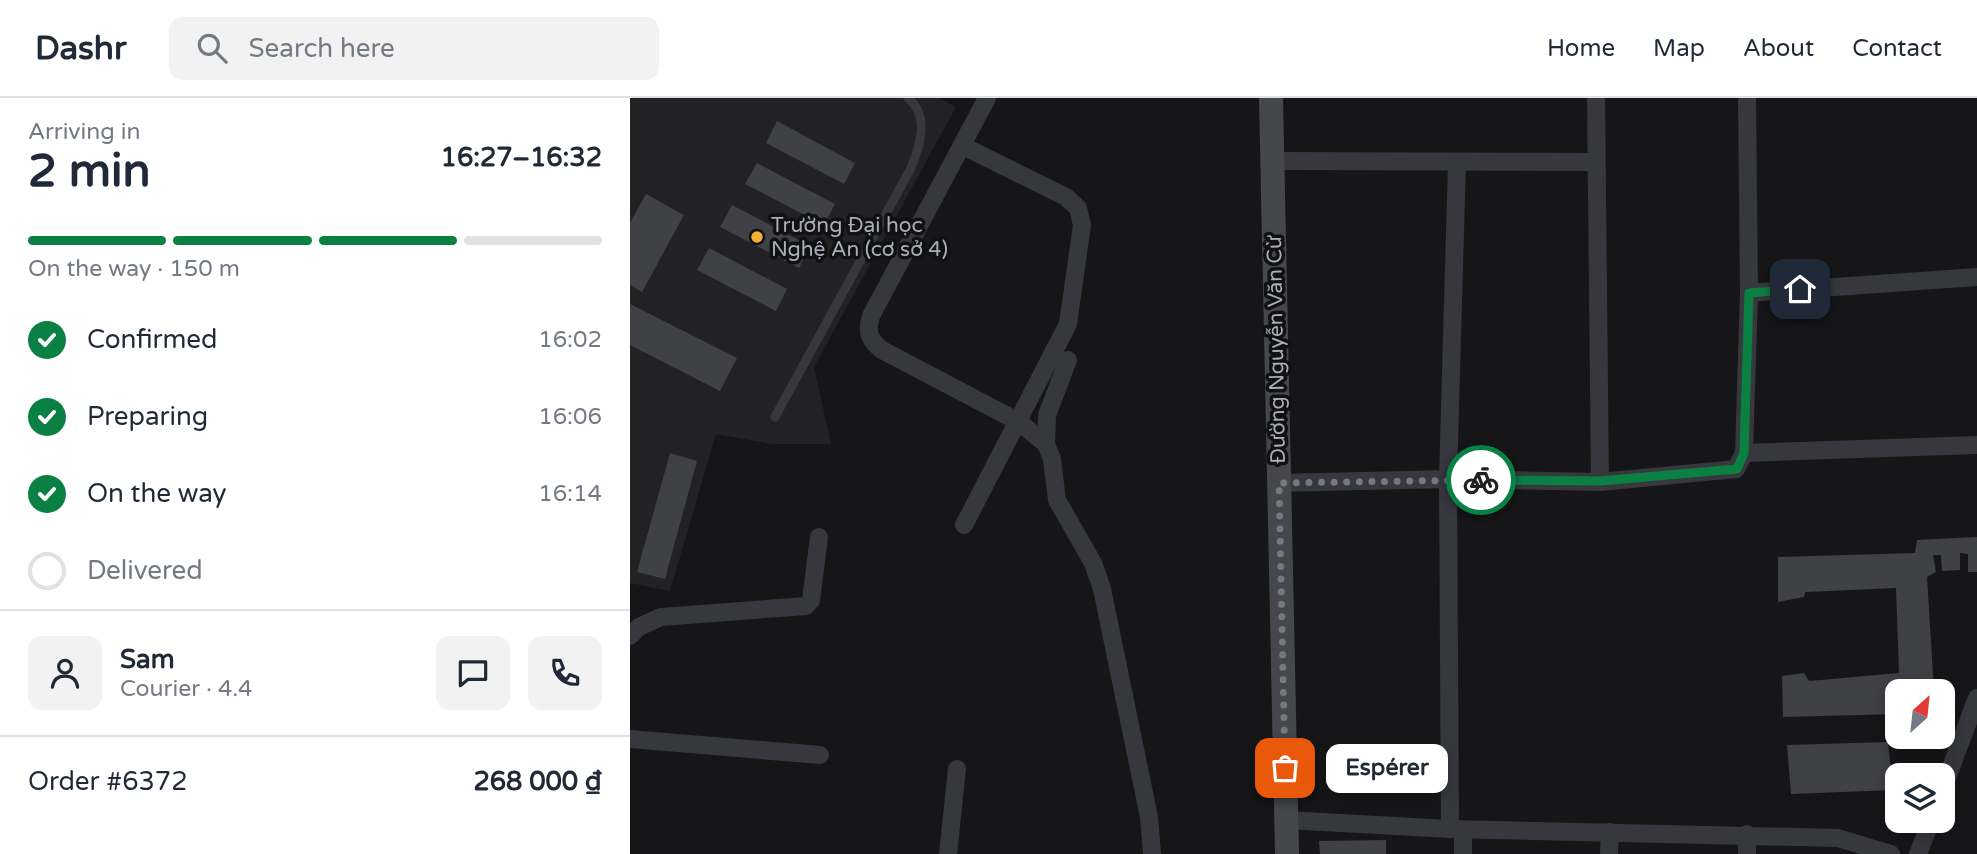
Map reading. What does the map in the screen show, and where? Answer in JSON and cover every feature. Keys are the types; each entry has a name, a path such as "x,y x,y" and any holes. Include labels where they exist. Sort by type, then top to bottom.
{"main road":[{"name":"Đường Nguyễn Văn Cừ","path":"1271,98 1287,854"}],"street":[{"path":"987,98 871,317 868,331 870,339 882,350 1019,422 1046,444"},
{"path":"1596,98 1600,481"},
{"path":"1279,483 1448,479 1600,481 1732,471 1740,466 1744,453 1749,293 1747,98"},
{"path":"963,146 1066,197 1078,208 1082,225 1068,324 964,525"},
{"path":"1272,161 1596,162"},
{"path":"1457,162 1448,479 1457,829 1463,854"},
{"path":"1749,293 1977,277"},
{"path":"1068,360 1047,415 1046,444 1052,459 1057,500 1093,563 1102,589 1149,817 1152,854"},
{"path":"1744,453 1977,444"},
{"path":"630,636 639,627 661,617 806,606 811,600 819,537"},
{"path":"1955,770 1969,747 1977,698"},
{"path":"630,739 820,755"},
{"path":"948,854 957,769"},
{"path":"1286,820 1457,829 1838,838 1891,854"},
{"path":"1609,854 1610,832"},
{"path":"1918,854 1926,833"},
{"path":"1747,834 1747,854"}],"lane":[{"path":"775,417 911,168 918,151 922,124 919,112 908,98"}],"shaded area":[{"name":"Trường Đại học Nghệ An (cơ sở 4)","path":"630,98 939,98 956,107 814,367 831,444 772,444 716,434 670,591 630,583"}],"building":[{"path":"777,121 855,163 844,184 766,143"},
{"path":"757,163 835,204 824,225 745,184"},
{"path":"646,194 684,215 642,292 630,285 630,223"},
{"path":"732,205 810,246 799,268 720,227"},
{"path":"709,248 787,289 776,311 697,270"},
{"path":"630,304 737,358 720,391 630,345"},
{"path":"670,453 697,461 665,579 637,572"},
{"path":"1977,537 1977,572 1968,572 1968,554 1960,553 1960,570 1942,571 1941,555 1933,555 1936,572 1927,577 1933,679 1885,679 1885,714 1783,717 1782,676 1804,673 1809,681 1899,673 1896,588 1805,592 1804,597 1778,602 1778,557 1915,553 1917,540"},
{"path":"1885,742 1890,763 1885,763 1885,790 1791,794 1787,745"},
{"path":"1386,840 1386,854 1320,854 1319,841"}],"way so far":[{"path":"1285,768 1279,483 1481,480"}],"place":[{"name":"Trường Đại học Nghệ An (cơ sở 4)","path":"757,237"},
{"name":"Espérer","path":"1285,768"}],"route":[{"path":"1481,480 1600,481 1737,469 1744,453 1749,293 1800,289"}]}
